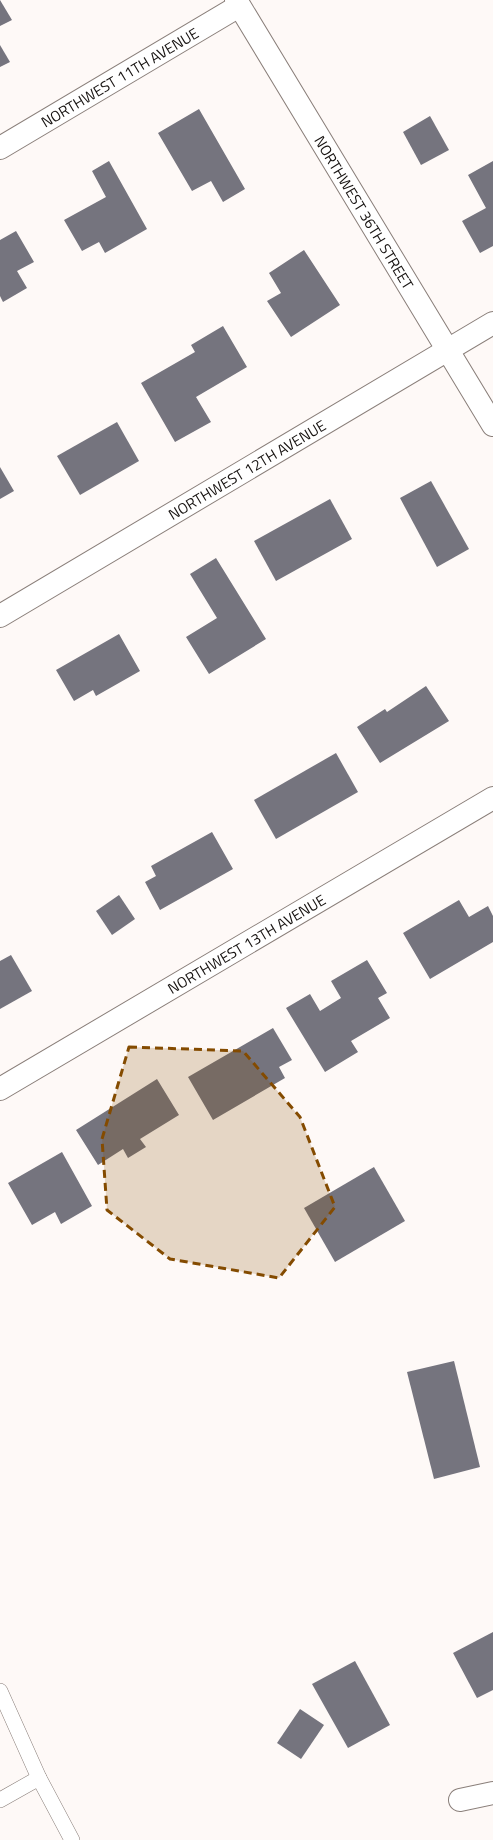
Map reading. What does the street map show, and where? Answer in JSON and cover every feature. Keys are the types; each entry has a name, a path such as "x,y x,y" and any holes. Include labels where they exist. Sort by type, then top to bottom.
{"street":[{"name":"NORTHWEST 11TH AVENUE","path":"0,148 238,3"},
{"name":"NORTHWEST 36TH STREET","path":"238,3 493,425"},
{"name":"NORTHWEST 12TH AVENUE","path":"0,616 493,322"},
{"name":"NORTHWEST 13TH AVENUE","path":"0,1089 493,798"},
{"path":"460,1800 493,1793"}],"lane":[{"path":"0,1691 39,1778 72,1840"},
{"path":"0,1800 39,1778"}],"highlighted area":[{"path":"129,1047 243,1051 300,1117 335,1207 279,1278 170,1259 107,1210 102,1139"}],"building":[{"path":"0,0 12,20 0,26"},
{"path":"0,45 10,62 0,67"},
{"path":"199,109 245,189 223,202 211,181 192,191 158,133"},
{"path":"430,116 449,150 421,165 403,132"},
{"path":"109,161 147,229 105,253 99,242 82,251 64,220 106,197 92,171"},
{"path":"493,161 493,246 480,253 462,221 486,208 468,175"},
{"path":"16,231 34,262 17,271 27,288 3,302 0,296 0,240"},
{"path":"304,250 340,305 291,337 267,301 281,293 269,273"},
{"path":"223,326 247,367 196,397 211,422 175,442 141,383 195,352 191,345"},
{"path":"117,422 139,461 80,495 57,456"},
{"path":"0,467 14,491 0,499"},
{"path":"431,481 469,549 437,567 400,498"},
{"path":"330,499 352,539 276,581 254,541"},
{"path":"216,558 266,639 209,674 186,637 217,618 190,574"},
{"path":"119,634 140,671 96,696 93,690 74,701 56,670"},
{"path":"426,686 449,721 380,763 357,727 385,709 387,712"},
{"path":"336,753 358,792 276,839 254,800"},
{"path":"212,832 233,869 160,910 145,882 156,876 151,866"},
{"path":"119,895 135,919 112,935 96,911"},
{"path":"459,900 469,917 488,906 493,916 493,942 430,979 403,933"},
{"path":"11,955 32,991 0,1009 0,961"},
{"path":"367,960 387,993 378,998 390,1018 351,1041 358,1052 325,1072 286,1008 310,994 320,1011 341,998 331,981"},
{"path":"273,1028 292,1060 279,1067 285,1078 213,1120 188,1077"},
{"path":"157,1079 179,1115 140,1139 146,1147 128,1158 123,1149 98,1165 76,1130"},
{"path":"62,1152 92,1206 61,1224 55,1212 32,1225 8,1183"},
{"path":"374,1167 405,1221 335,1262 304,1208"},
{"path":"454,1361 480,1467 434,1479 407,1372"},
{"path":"493,1632 493,1690 477,1698 453,1653"},
{"path":"355,1661 390,1725 348,1748 312,1684"},
{"path":"300,1709 324,1725 301,1759 277,1743"}]}
